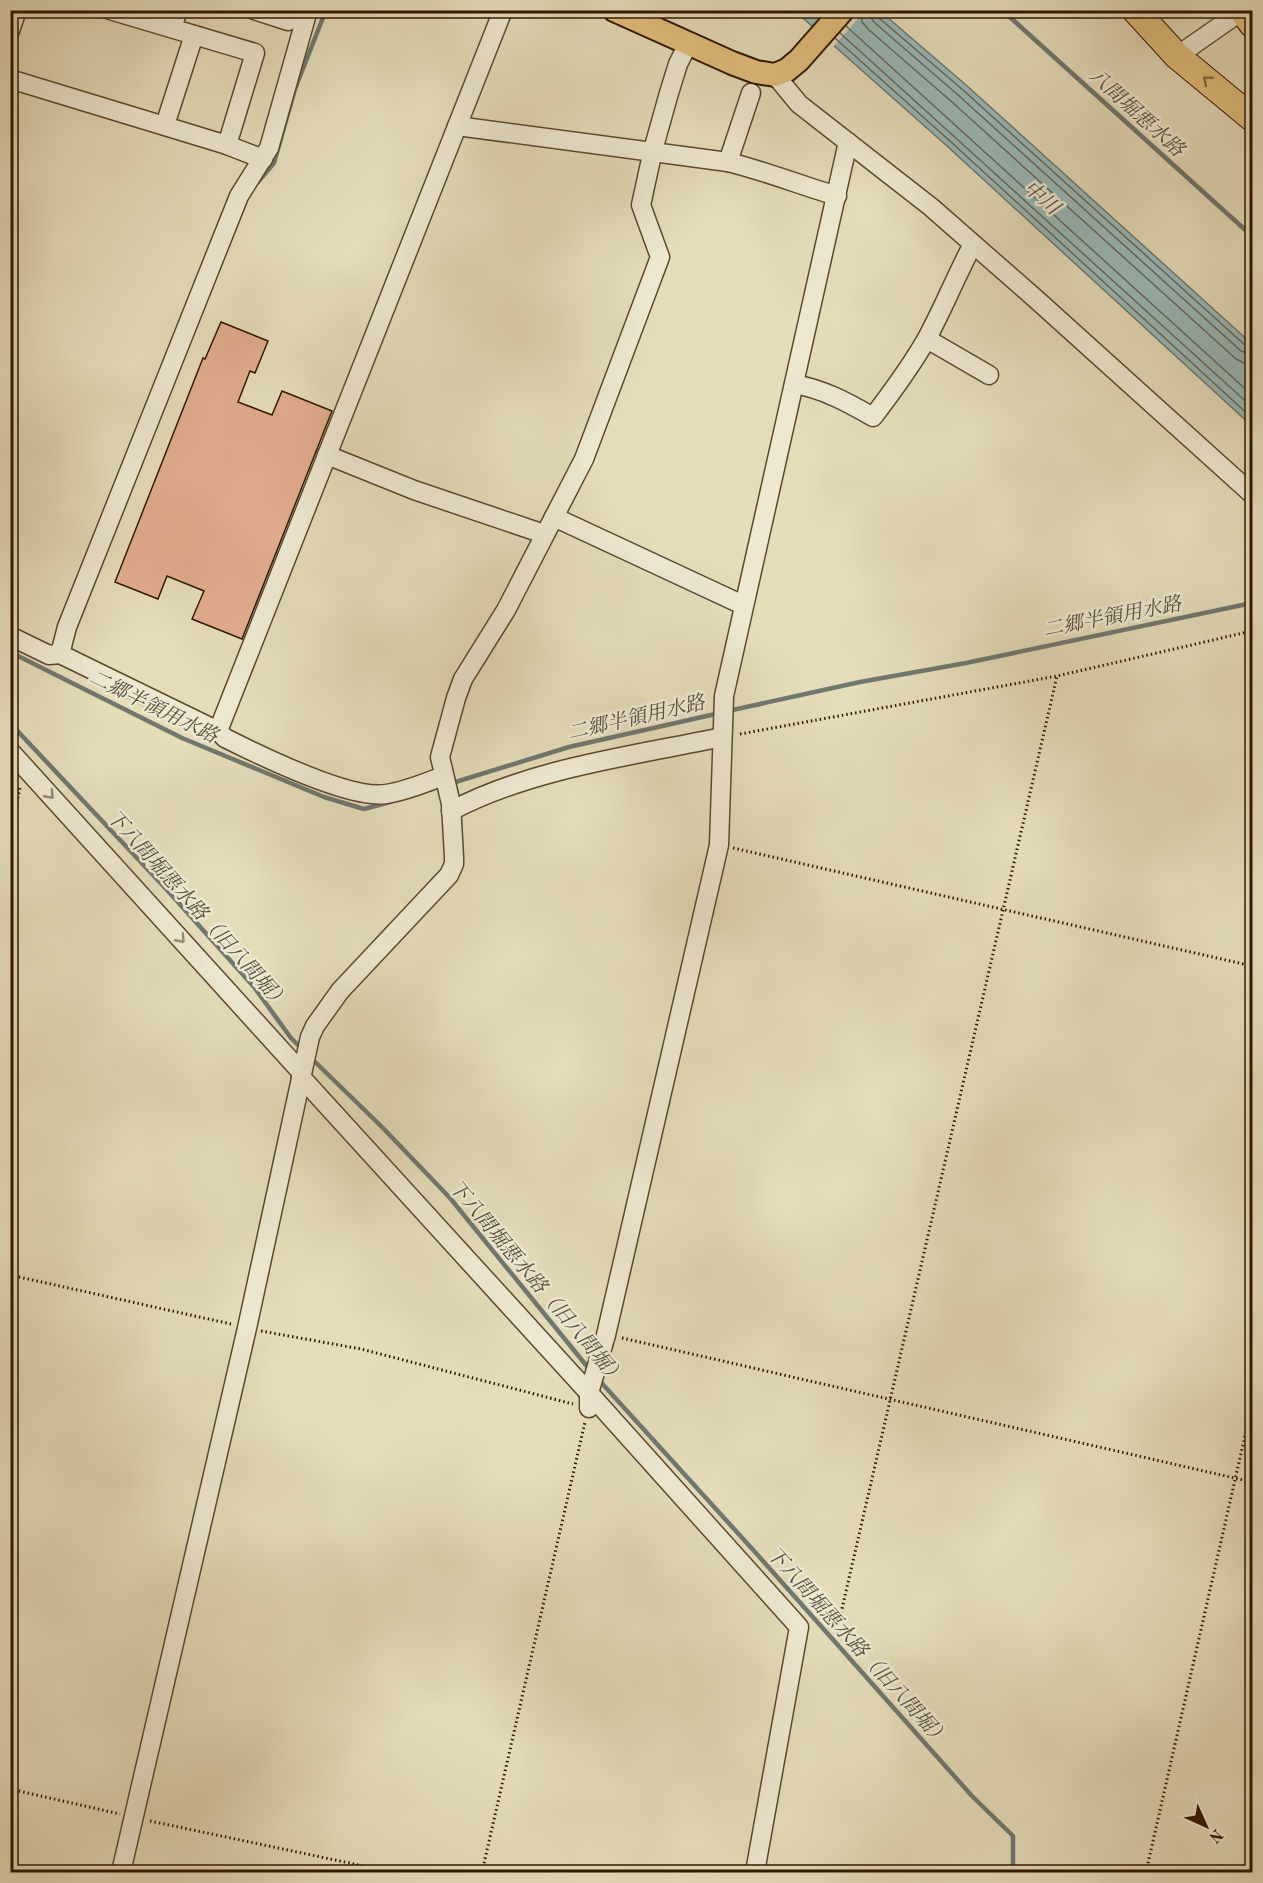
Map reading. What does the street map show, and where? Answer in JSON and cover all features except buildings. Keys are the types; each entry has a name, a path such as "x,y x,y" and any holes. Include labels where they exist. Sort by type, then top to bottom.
{"highway":[{"path":"1135,10 1177,56 1252,118"},
{"path":"1243,11 1252,24"}],"main road":[{"path":"614,10 756,72 775,75 787,70 799,60 843,10"}],"street":[{"path":"110,10 255,53 226,145"},
{"path":"172,28 178,10"},
{"path":"254,10 288,21"},
{"path":"60,654 66,627 239,196 269,148 308,10"},
{"path":"218,731 503,10"},
{"path":"1177,56 1243,11"},
{"path":"165,125 194,35"},
{"path":"121,1872 247,1328 310,1037 315,1026 340,991 449,874 454,864 451,807 440,757 463,679 506,610 584,459 660,256 641,205 652,150 678,64 688,44"},
{"path":"775,75 799,104 923,201 973,244 1252,494"},
{"path":"10,80 165,125 263,159"},
{"path":"728,162 751,93"},
{"path":"457,126 652,150 728,162 771,173 792,183 837,196"},
{"path":"589,1400 719,845 724,696 848,142"},
{"path":"794,384 815,388 848,402 873,417 903,378 927,339 973,244"},
{"path":"927,339 989,375"},
{"path":"327,454 414,490 544,534"},
{"path":"554,517 743,606"},
{"path":"10,636 49,655 60,654 218,731 225,738 310,776 372,795 385,795 408,789 443,776"},
{"path":"451,807 517,782 722,737"},
{"path":"10,752 302,1072 589,1400 799,1627 755,1872"}],"path":[{"path":"722,737 1057,676 1252,631"},
{"path":"841,1613 1057,676"},
{"path":"10,838 24,767"},
{"path":"719,845 1252,966"},
{"path":"10,1275 589,1400 482,1872"},
{"path":"606,1335 892,1398 1252,1482"},
{"path":"1146,1872 1252,1405"},
{"path":"10,1789 134,1818 392,1872"}],"water":[{"name":"中川","path":"795,11 880,11 966,85 1252,344 1252,426 947,146"}],"pier":[{"path":"828,11 865,11 832,48 811,29"}],"waterway":[{"path":"258,182 274,163 295,89 326,10"},
{"name":"八間堀悪水路","path":"1002,10 1252,236"},
{"name":"二郷半領用水路","path":"728,711 1252,603"},
{"name":"二郷半領用水路","path":"10,652 182,738 324,797 364,809 390,802"},
{"name":"二郷半領用水路","path":"449,784 569,747 720,713"},
{"name":"下八間堀悪水路（旧八間堀）","path":"10,723 168,891 254,987 291,1038 302,1049"},
{"name":"下八間堀悪水路（旧八間堀）","path":"310,1057 450,1198 590,1370"},
{"name":"下八間堀悪水路（旧八間堀）","path":"598,1379 972,1796 1013,1836 1013,1872"}]}
